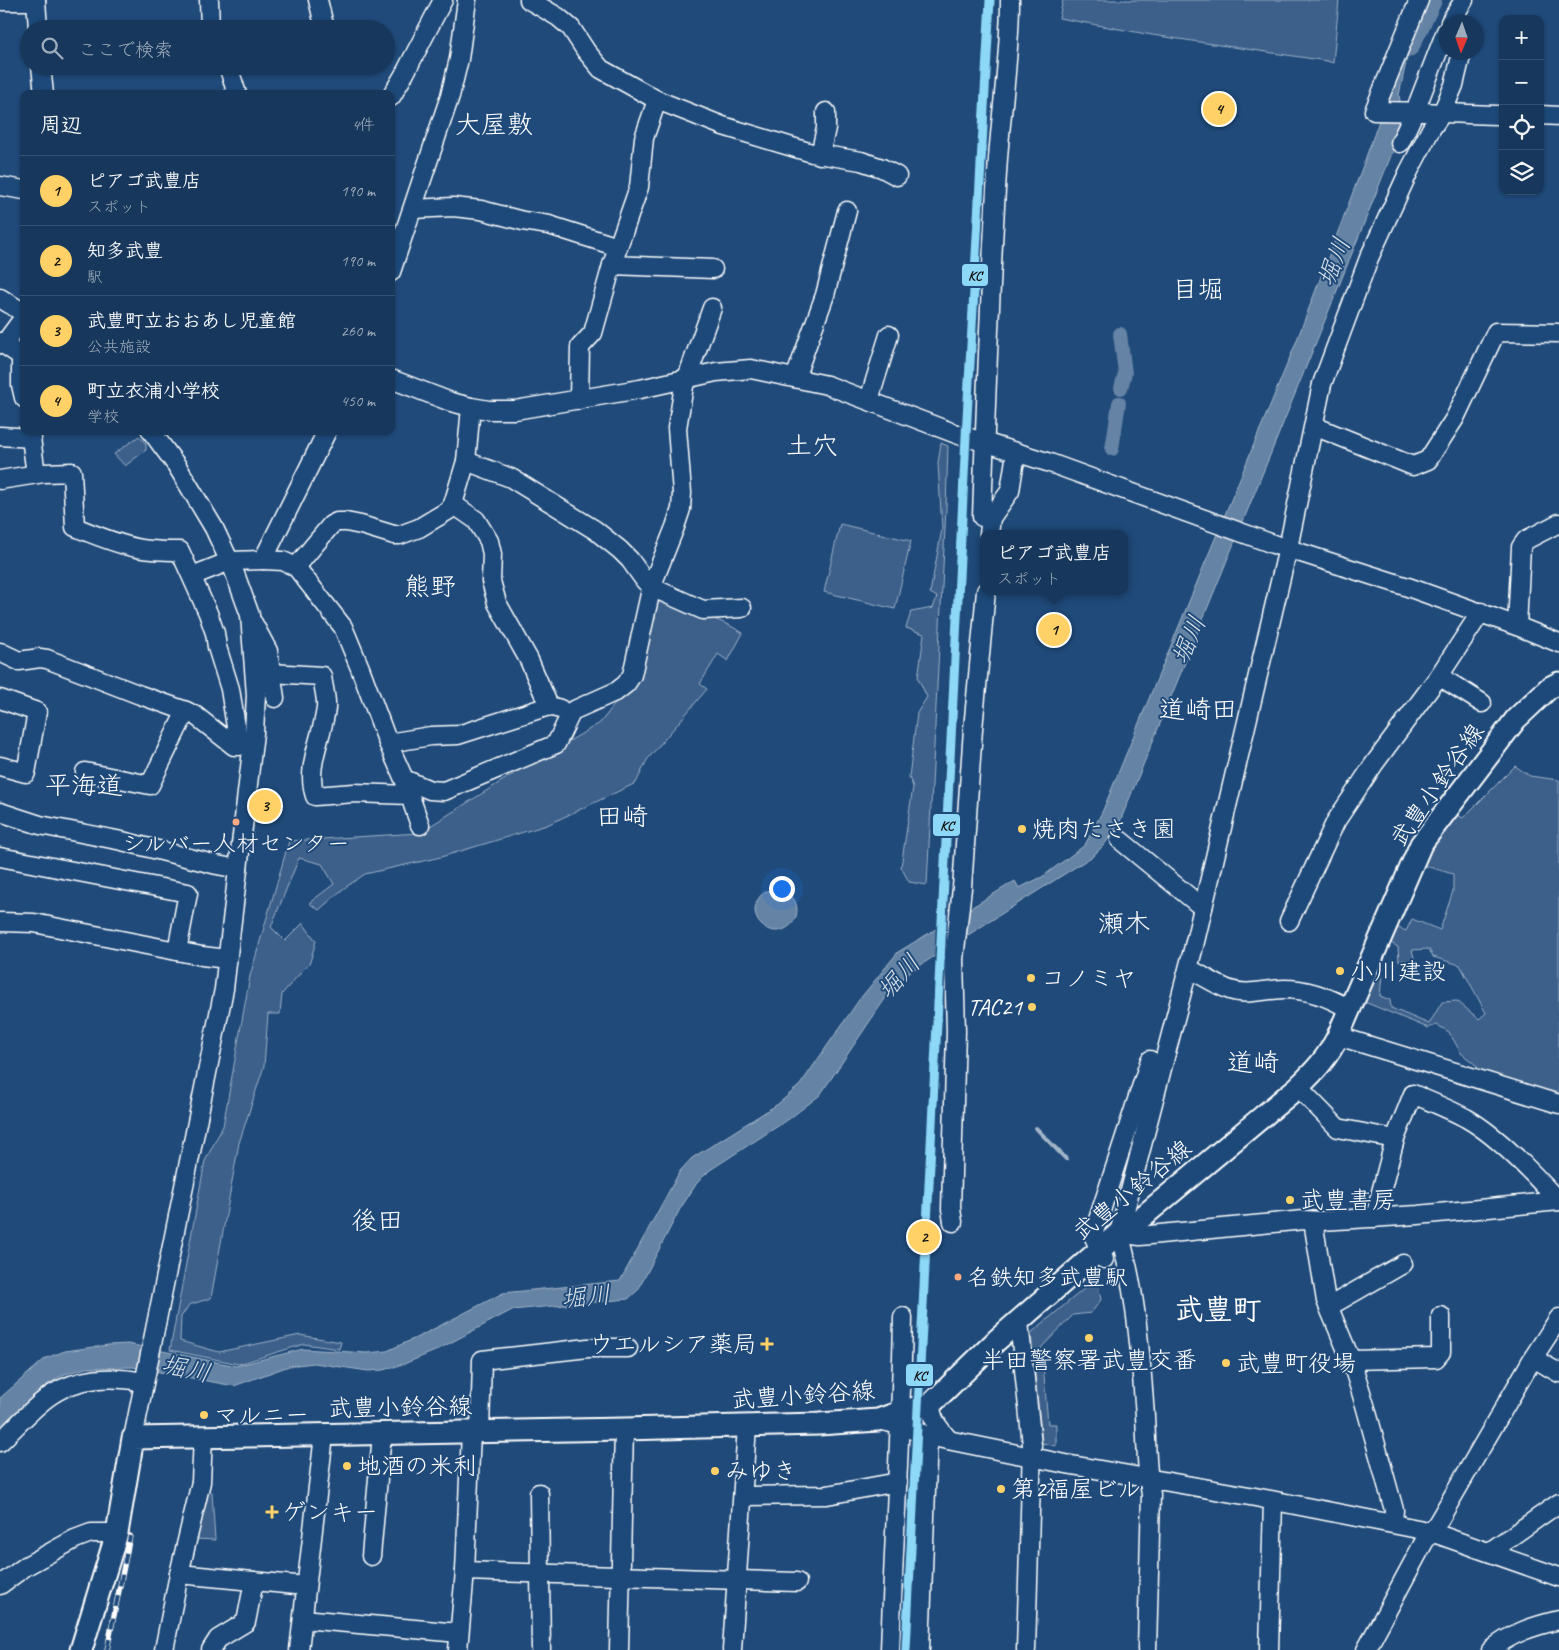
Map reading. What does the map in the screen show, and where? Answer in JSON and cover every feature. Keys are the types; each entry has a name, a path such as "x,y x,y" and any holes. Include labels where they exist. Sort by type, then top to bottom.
{"main road":[{"name":"武豊小鈴谷線","path":"133,1438 624,1430 818,1424 900,1418 931,1404 997,1340 1102,1254 1119,1233 1141,1218 1298,1087 1318,1068 1331,1051 1338,1036 1421,844 1516,719 1556,687"},
{"path":"81,1650 117,1533 133,1438"}],"street":[{"path":"0,1 36,0 37,20"},
{"path":"318,0 323,20"},
{"path":"395,90 414,58 443,0"},
{"path":"395,260 450,96 459,59 467,0"},
{"path":"529,0 558,17 571,28 601,69 657,100 723,126 820,156 861,161 882,168 897,176"},
{"path":"1010,0 1010,35 998,166 984,442 982,516 990,526 1010,491 1016,453"},
{"path":"1419,0 1374,111 1499,115"},
{"path":"211,20 213,1"},
{"path":"1400,143 1415,111 1439,49"},
{"path":"1147,1650 1151,1494 1148,1477 1144,1402 1136,1320 1127,1259 1119,1233 1189,969 1288,548 1324,377 1368,258 1409,171 1431,129 1442,113 1454,85 1460,60"},
{"path":"42,75 44,90"},
{"path":"231,75 236,90"},
{"path":"579,400 580,347 593,333 612,264 639,187 644,138 657,100"},
{"path":"820,156 826,128 826,112"},
{"path":"1544,115 1559,116"},
{"path":"0,186 20,189"},
{"path":"413,208 454,207 481,210 555,227 618,247"},
{"path":"794,378 826,295 847,211"},
{"path":"612,264 713,269"},
{"path":"0,298 20,312"},
{"path":"388,742 431,736 458,735 549,706 572,711 626,684 632,675 652,586 675,527 682,502 677,428 684,386 712,308"},
{"path":"20,320 2,343 20,355"},
{"path":"1314,426 1413,466 1428,460 1455,418 1496,332 1559,333"},
{"path":"869,400 889,335"},
{"path":"395,381 451,402 489,410 515,410 579,400 716,372 751,369 827,385 959,435 1050,463 1244,534 1481,612 1559,643"},
{"path":"296,567 332,525 337,522 361,525 394,536 427,523 448,510 453,504 466,461 470,407"},
{"path":"0,436 31,435 36,474"},
{"path":"154,435 181,474 214,528 230,561 250,615 268,651 275,696 230,694"},
{"path":"263,560 325,435"},
{"path":"466,461 511,478 594,530 630,560 645,582 660,591 703,610 742,608"},
{"path":"0,480 36,474 72,472 74,527 136,548 156,551 180,551 208,613 230,694 239,746 234,746 196,716 186,711 47,659 19,661 0,652"},
{"path":"453,504 476,520 489,541 492,554 491,581 497,604 529,660 549,706"},
{"path":"1517,626 1521,547 1526,540 1559,523"},
{"path":"192,576 230,561 283,561 296,567 343,628 420,825"},
{"path":"953,1222 951,1209 956,1032 954,959 960,909 973,729 986,595"},
{"path":"1289,921 1336,821 1374,764 1439,676 1481,612"},
{"path":"133,1438 224,989 254,733 256,695 250,615"},
{"path":"271,672 322,676 326,707 313,766 313,791 315,796 407,788 444,790 556,744 572,711"},
{"path":"1439,676 1482,703"},
{"path":"0,699 37,712 26,773 0,766"},
{"path":"85,772 150,785 186,711"},
{"path":"0,812 40,825 122,841 217,866 238,869"},
{"path":"1120,840 1203,908"},
{"path":"0,857 188,893 177,951"},
{"path":"0,922 34,923 227,959"},
{"path":"1189,969 1231,990 1256,992 1284,989 1308,990 1350,1009"},
{"path":"1338,1036 1559,1104"},
{"path":"1102,1254 1093,1235 1150,1060"},
{"path":"1298,1087 1338,1128 1395,1139"},
{"path":"1376,1218 1380,1192 1395,1139 1413,1094 1466,1118 1485,1131 1559,1201"},
{"path":"1119,1233 1140,1236 1295,1221 1418,1216 1559,1201"},
{"path":"1313,1221 1326,1301 1330,1306 1351,1360 1365,1405 1394,1510 1393,1523"},
{"path":"1330,1306 1404,1264"},
{"path":"1351,1360 1436,1358 1441,1352 1441,1316"},
{"path":"890,1650 903,1317"},
{"path":"1366,1650 1424,1542 1533,1358 1559,1318"},
{"path":"1019,1322 1032,1445 1026,1650"},
{"path":"303,1619 458,1642 482,1360 588,1348 628,1348"},
{"path":"1533,1358 1559,1373"},
{"path":"0,1442 49,1396 75,1383 98,1378 130,1379 144,1382"},
{"path":"931,1404 931,1414 934,1422 949,1440"},
{"path":"900,1418 928,1436 1032,1457 1393,1523 1431,1532 1559,1577"},
{"path":"732,1650 748,1426"},
{"path":"619,1650 624,1430"},
{"path":"371,1556 382,1434"},
{"path":"299,1650 324,1435"},
{"path":"164,1650 179,1574 201,1482 203,1436"},
{"path":"920,1650 928,1436"},
{"path":"743,1496 826,1495 898,1482"},
{"path":"539,1493 540,1650"},
{"path":"1269,1650 1273,1501"},
{"path":"1489,1552 1551,1516 1559,1503"},
{"path":"0,1585 26,1566 75,1539 91,1533 117,1533"},
{"path":"465,1571 797,1582"},
{"path":"179,1574 306,1586"},
{"path":"211,1650 218,1639 246,1622 254,1581"},
{"path":"1491,1650 1498,1644 1526,1629 1559,1620"}],"shaded area":[{"path":"1063,0 1339,0 1333,63 1152,35 1059,18"},
{"path":"139,436 146,444 146,450 125,466 114,454"},
{"path":"941,443 948,446 927,885 909,882 901,867 913,787 909,777 917,713 927,697 918,678 924,634 906,628 911,612 933,608 937,597 930,593 942,529 938,463"},
{"path":"840,524 911,541 895,609 824,592"},
{"path":"657,601 712,618 743,633 728,661 718,654 700,684 707,689 647,760 636,783 547,825 441,857 365,874 343,889 319,910 309,903 334,884 322,864 299,858 271,927 285,941 303,923 316,941 310,962 282,994 280,1014 268,1014 264,1066 239,1143 211,1298 189,1305 181,1317 180,1341 219,1352 300,1335 341,1342 339,1349 304,1344 239,1364 170,1350 205,1161 223,1126 250,976 289,841 419,833 518,771 600,723 637,676"},
{"path":"1515,766 1530,776 1559,780 1559,1100 1477,1075 1477,1066 1461,1053 1449,1032 1437,1025 1428,1028 1362,1001 1377,963 1383,964 1380,996 1390,1000 1391,1008 1429,1024 1442,1002 1457,1001 1479,1019 1486,1013 1460,965 1433,957 1429,949 1412,950 1415,961 1399,961 1398,947 1387,941 1394,926 1406,931 1412,919 1440,930 1453,891 1453,874 1422,865 1428,849 1453,813 1463,818"},
{"path":"1097,1278 1101,1300 1091,1313 1073,1315 1041,1348 1048,1424 1056,1424 1056,1446 1042,1443 1031,1333"},
{"path":"207,1491 212,1492 215,1540 195,1539"}],"water":[{"path":"1415,21 1399,95 1404,123 1119,824 1104,845 1093,856 908,973 891,990 820,1095 789,1119 710,1170 697,1183 680,1209 638,1290 628,1299 512,1310 435,1351 404,1364 383,1370 368,1371 314,1363 289,1366 234,1386 133,1367 86,1368 65,1374 48,1384 0,1426 0,1398 46,1358 65,1351 128,1344 236,1366 303,1349 367,1353 387,1351 503,1293 620,1281 680,1171 692,1158 778,1104 800,1085 859,1000 898,952 1015,881 1019,888 1042,877 1085,845 1103,810 1295,345"},
{"path":"772,889 780,889 791,895 797,910 791,925 780,931 772,931 761,925 755,914 755,906 761,895"}],"waterway":[{"name":"堀川","path":"1408,45 1430,0"},
{"path":"1120,334 1125,373 1121,388"},
{"path":"1112,449 1119,403"},
{"path":"1036,1128 1066,1159"}],"railway":[{"path":"107,1650 130,1536"}],"transit line":[{"name":"KC","path":"906,1650 966,436 990,0"}],"place":[{"name":"町立衣浦小学校","path":"1219,109"},
{"name":"ピアゴ武豊店","path":"1054,630"},
{"name":"武豊町立おおあし児童館","path":"265,806"},
{"name":"シルバー人材センター","path":"236,822"},
{"name":"焼肉たさき園","path":"1022,829"},
{"name":"小川建設","path":"1340,971"},
{"name":"コノミヤ","path":"1031,978"},
{"name":"TAC21","path":"1032,1007"},
{"name":"武豊書房","path":"1290,1200"},
{"name":"知多武豊","path":"924,1237"},
{"name":"名鉄知多武豊駅","path":"958,1277"},
{"name":"半田警察署武豊交番","path":"1089,1338"},
{"name":"ウエルシア薬局","path":"767,1344"},
{"name":"武豊町役場","path":"1226,1363"},
{"name":"マルニー","path":"204,1415"},
{"name":"地酒の米利","path":"347,1466"},
{"name":"みゆき","path":"715,1471"},
{"name":"第2福屋ビル","path":"1001,1489"},
{"name":"ゲンキー","path":"272,1512"}],"district":[{"name":"大屋敷","path":"494,124"},
{"name":"目堀","path":"1198,289"},
{"name":"土穴","path":"812,445"},
{"name":"熊野","path":"430,586"},
{"name":"道崎田","path":"1198,709"},
{"name":"平海道","path":"84,785"},
{"name":"田崎","path":"622,816"},
{"name":"瀬木","path":"1124,923"},
{"name":"道崎","path":"1253,1062"},
{"name":"後田","path":"377,1220"},
{"name":"武豊町","path":"1218,1309"}]}
